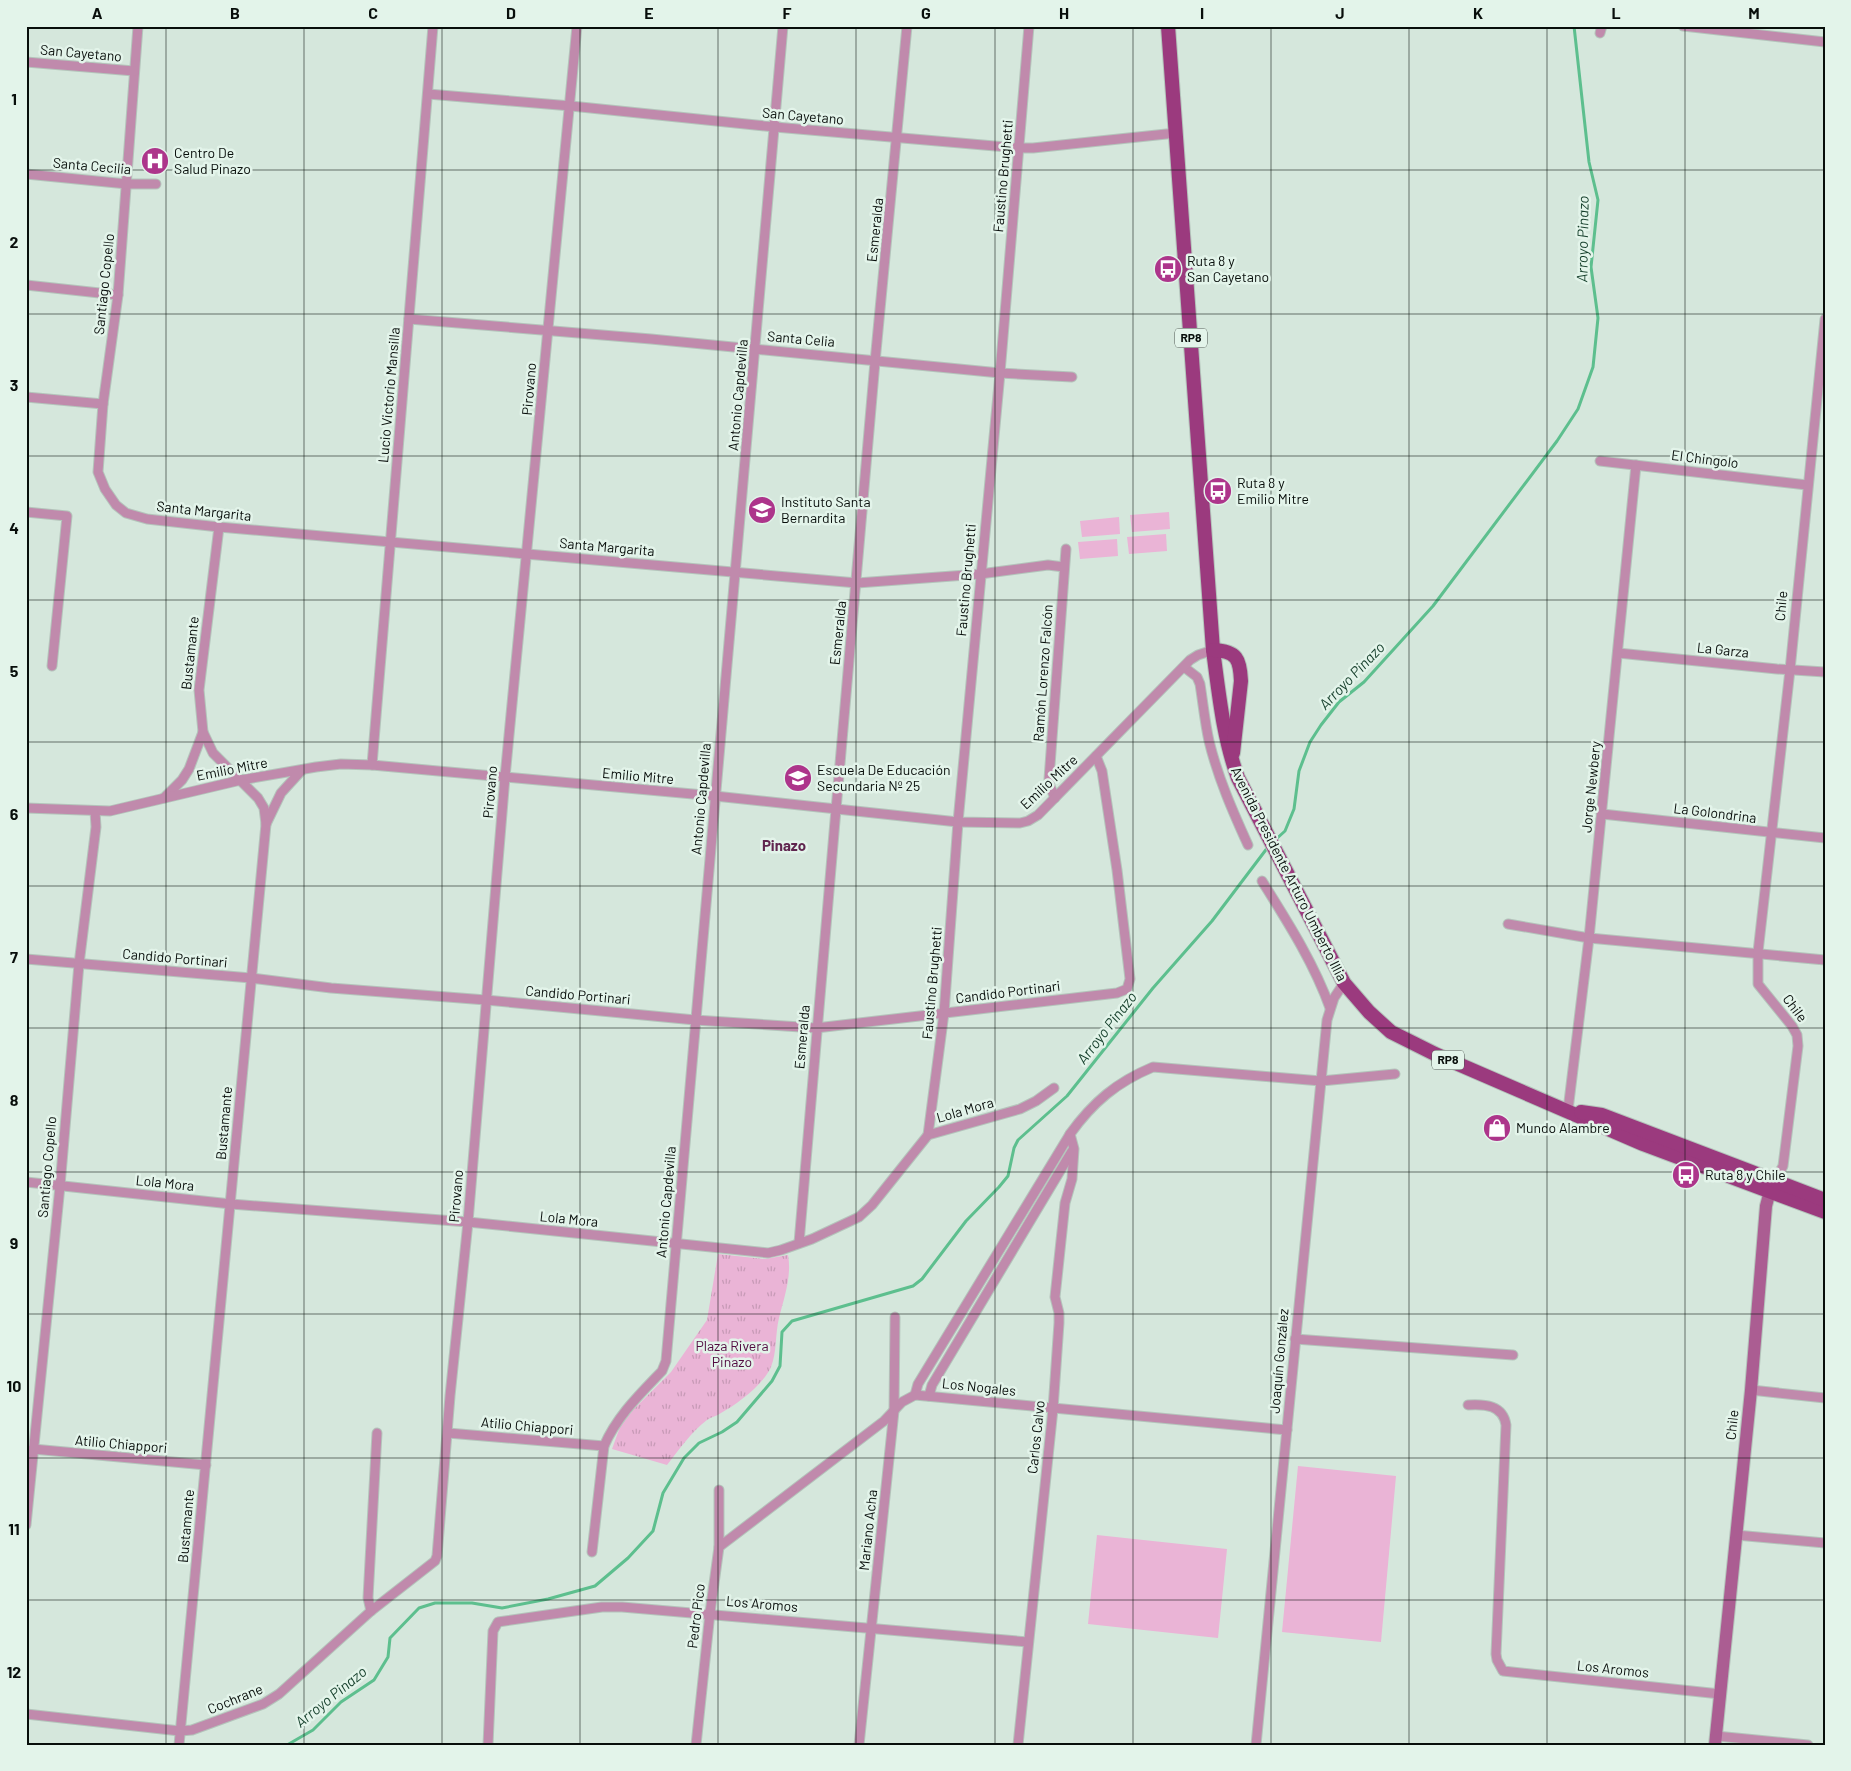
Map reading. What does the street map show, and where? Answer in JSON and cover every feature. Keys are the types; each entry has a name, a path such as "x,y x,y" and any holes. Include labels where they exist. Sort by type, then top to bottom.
{"main road":[{"name":"Avenida Presidente Arturo Umberto Illia","path":"1168,26 1213,650 1221,716 1232,762 1241,785 1344,983 1369,1012 1391,1032 1435,1054 1644,1144 1772,1186 1825,1200"},
{"path":"1213,650 1225,650 1232,654 1238,661 1240,670 1241,681 1232,762"},
{"name":"Avenida Presidente Arturo Umberto Illia","path":"1772,1186 1825,1212"}],"street":[{"name":"Santiago Copello","path":"138,26 128,184 118,295 103,404 98,472 105,489 116,505 126,512 147,519"},
{"name":"Lucio Victorio Mansilla","path":"372,765 428,94 432,26"},
{"name":"Pirovano","path":"435,1560 437,1556 450,1396 468,1222 505,778 571,106 577,26"},
{"name":"Antonio Capdevilla","path":"592,1552 604,1446 610,1432 620,1417 662,1371 664,1366 677,1244 783,26"},
{"name":"Esmeralda","path":"799,1243 835,809 907,26"},
{"name":"Faustino Brughetti","path":"928,1135 944,1013 958,822 1000,372 1029,26"},
{"path":"1683,26 1825,42"},
{"name":"San Cayetano","path":"26,62 134,71"},
{"name":"San Cayetano","path":"428,94 1019,148 1176,133"},
{"name":"Santa Cecilia","path":"26,174 128,184 156,184"},
{"path":"26,285 118,295"},
{"name":"Santa Celia","path":"409,319 1072,377"},
{"name":"Chile","path":"1716,1740 1751,1390 1766,1206 1784,1158 1798,1046 1792,1026 1758,984 1758,952 1790,670 1825,319"},
{"path":"26,398 103,404"},
{"name":"El Chingolo","path":"1600,461 1807,485"},
{"name":"Jorge Newbery","path":"1568,1110 1589,938 1636,465"},
{"path":"26,512 67,516 52,666"},
{"name":"Santa Margarita","path":"147,519 219,527 857,583 980,574 1048,565 1064,567"},
{"name":"Bustamante","path":"179,1745 266,824 264,808 254,794 213,753 203,732 199,690 219,527"},
{"name":"Ramón Lorenzo Falcón","path":"1055,798 1049,779 1066,549"},
{"name":"Emilio Mitre","path":"26,808 110,811 241,780 341,764 372,765 715,796 958,822 1020,823 1038,815 1184,667 1198,655 1213,650"},
{"name":"La Garza","path":"1618,653 1825,672"},
{"path":"1184,667 1197,678 1200,684 1209,741 1216,765 1228,802 1248,846"},
{"path":"164,798 182,780 189,769 203,732"},
{"name":"Candido Portinari","path":"26,959 251,978 331,988 486,1000 695,1020 816,1028 1117,993 1127,989 1130,979 1117,870 1102,771 1096,756"},
{"path":"266,824 281,793 302,770"},
{"name":"Santiago Copello","path":"26,1525 33,1449 31,1425 60,1186 79,964 96,827 95,811"},
{"name":"La Golondrina","path":"1602,814 1772,834 1825,838"},
{"path":"1262,881 1289,925 1330,1008"},
{"path":"1508,924 1589,938 1758,952 1825,960"},
{"name":"Joaquín González","path":"1256,1745 1321,1081 1330,1008 1336,993 1344,983"},
{"path":"719,1547 884,1421 902,1402 915,1395 918,1384 1070,1134 1098,1100 1134,1075 1153,1067 1321,1081 1395,1074"},
{"name":"Lola Mora","path":"26,1182 231,1204 468,1222 768,1253 782,1250 838,1228 859,1217 872,1205 928,1135 1020,1109 1036,1101 1054,1088"},
{"name":"Carlos Calvo","path":"1018,1745 1053,1409 1060,1323 1055,1297 1065,1204 1072,1179 1074,1149 1070,1134"},
{"path":"929,1396 932,1385 1074,1149"},
{"name":"Mariano Acha","path":"860,1745 894,1411 895,1317"},
{"path":"1295,1339 1513,1355"},
{"path":"1751,1390 1825,1398"},
{"name":"Los Nogales","path":"915,1395 1287,1430"},
{"name":"Los Aromos","path":"1468,1405 1484,1404 1493,1407 1501,1412 1505,1418 1506,1425 1496,1654 1496,1660 1503,1671 1720,1694"},
{"path":"371,1611 368,1598 377,1432"},
{"name":"Atilio Chiappori","path":"448,1434 604,1446"},
{"name":"Atilio Chiappori","path":"33,1449 206,1465"},
{"name":"Pedro Pico","path":"696,1745 719,1547 720,1490"},
{"path":"1736,1535 1825,1543"},
{"name":"Cochrane","path":"26,1714 180,1731 192,1730 270,1700 279,1694 371,1611 435,1560"},
{"name":"Los Aromos","path":"488,1745 493,1630 498,1622 622,1607 710,1613 1028,1642"},
{"path":"1716,1740 1808,1745"}],"green space":[{"path":"1169,512 1170,529 1132,532 1130,515"},
{"path":"1119,517 1120,534 1082,537 1080,521"},
{"path":"1166,534 1167,551 1129,554 1127,537"},
{"path":"1117,539 1118,556 1080,559 1078,542"},
{"name":"Plaza Rivera Pinazo","path":"718,1254 765,1259 788,1255 788,1279 771,1367 762,1381 742,1399 701,1425 667,1465 612,1449 620,1427 633,1410 671,1372 707,1320"},
{"path":"1298,1466 1396,1476 1381,1642 1282,1632"},
{"path":"1097,1535 1227,1549 1218,1638 1088,1624"}],"waterway":[{"name":"Arroyo Pinazo","path":"1274,841 1285,831 1294,809 1299,771 1310,742 1321,725 1339,702 1364,682 1433,606 1557,441 1578,409 1593,367 1598,318 1591,267 1598,200 1589,162 1574,26"},
{"name":"Arroyo Pinazo","path":"287,1745 313,1730 341,1702 374,1680 388,1657 390,1638 419,1608 435,1603 472,1603 502,1608 548,1599 595,1586 628,1558 653,1531 663,1493 684,1458 699,1443 737,1422 772,1381 780,1366 782,1332 792,1321 913,1286 922,1279 966,1221 1008,1176 1014,1148 1018,1140 1067,1096 1153,988 1212,921 1268,847"}],"place":[{"name":"Centro De Salud Pinazo","path":"155,161"},
{"name":"Ruta 8 y San Cayetano","path":"1168,269"},
{"name":"Ruta 8 y Emilio Mitre","path":"1218,491"},
{"name":"Instituto Santa Bernardita","path":"762,510"},
{"name":"Escuela De Educación Secundaria Nº 25","path":"798,778"},
{"name":"Mundo Alambre","path":"1497,1128"},
{"name":"Ruta 8 y Chile","path":"1686,1175"}],"district":[{"name":"Pinazo","path":"784,846"}]}
